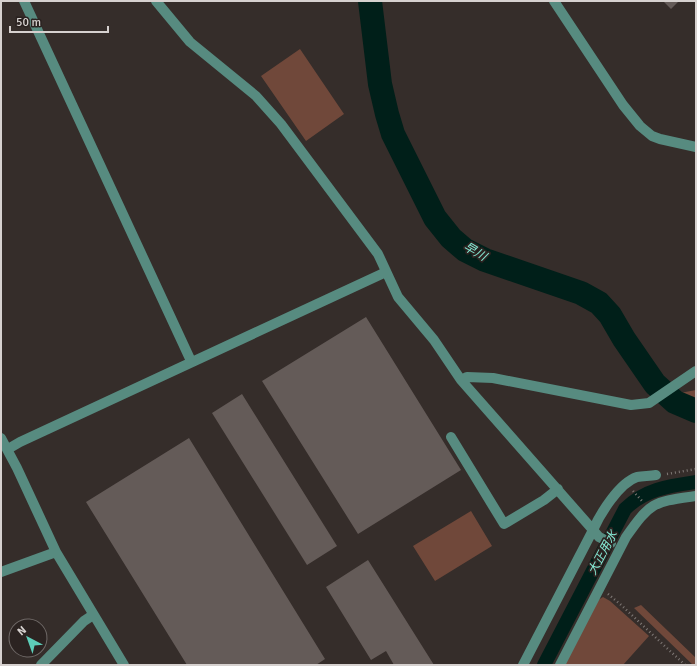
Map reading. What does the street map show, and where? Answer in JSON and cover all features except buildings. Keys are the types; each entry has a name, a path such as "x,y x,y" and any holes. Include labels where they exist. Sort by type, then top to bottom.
{"street":[{"path":"24,1 190,361"},
{"path":"156,1 190,42 256,96 280,124 378,254 398,297 434,340 461,380 596,533 611,543"},
{"path":"554,1 623,105 640,126 652,136 696,147"},
{"path":"8,449 190,361 386,272"},
{"path":"461,380 467,377 493,378 632,405 649,403 676,383 696,371"},
{"path":"451,437 504,524 544,500 558,489"},
{"path":"1,438 8,449 56,552 124,665"},
{"path":"522,665 596,533 602,511 630,488 637,477 656,475"},
{"path":"560,665 626,537 648,509 658,502 696,496"},
{"path":"1,572 56,552"},
{"path":"41,665 84,621 93,615"}],"path":[{"path":"656,475 696,469"},
{"path":"630,488 641,500"},
{"path":"598,590 607,593 620,604 685,665"}],"shaded area":[{"path":"300,49 344,114 306,141 261,76"},
{"path":"696,390 696,404 680,393"},
{"path":"471,511 492,546 435,581 413,546"},
{"path":"603,597 610,601 649,636 623,665 564,665 598,600"},
{"path":"641,605 696,658 696,665 693,665 634,608"}],"waterway":[{"name":"早川","path":"370,1 380,84 387,114 393,134 435,218 451,238 465,250 485,260 581,293 599,303 610,315 624,339 655,384 675,402 696,411"},
{"name":"大正用水","path":"544,665 625,509 633,502 649,493 667,487 696,482"}]}
